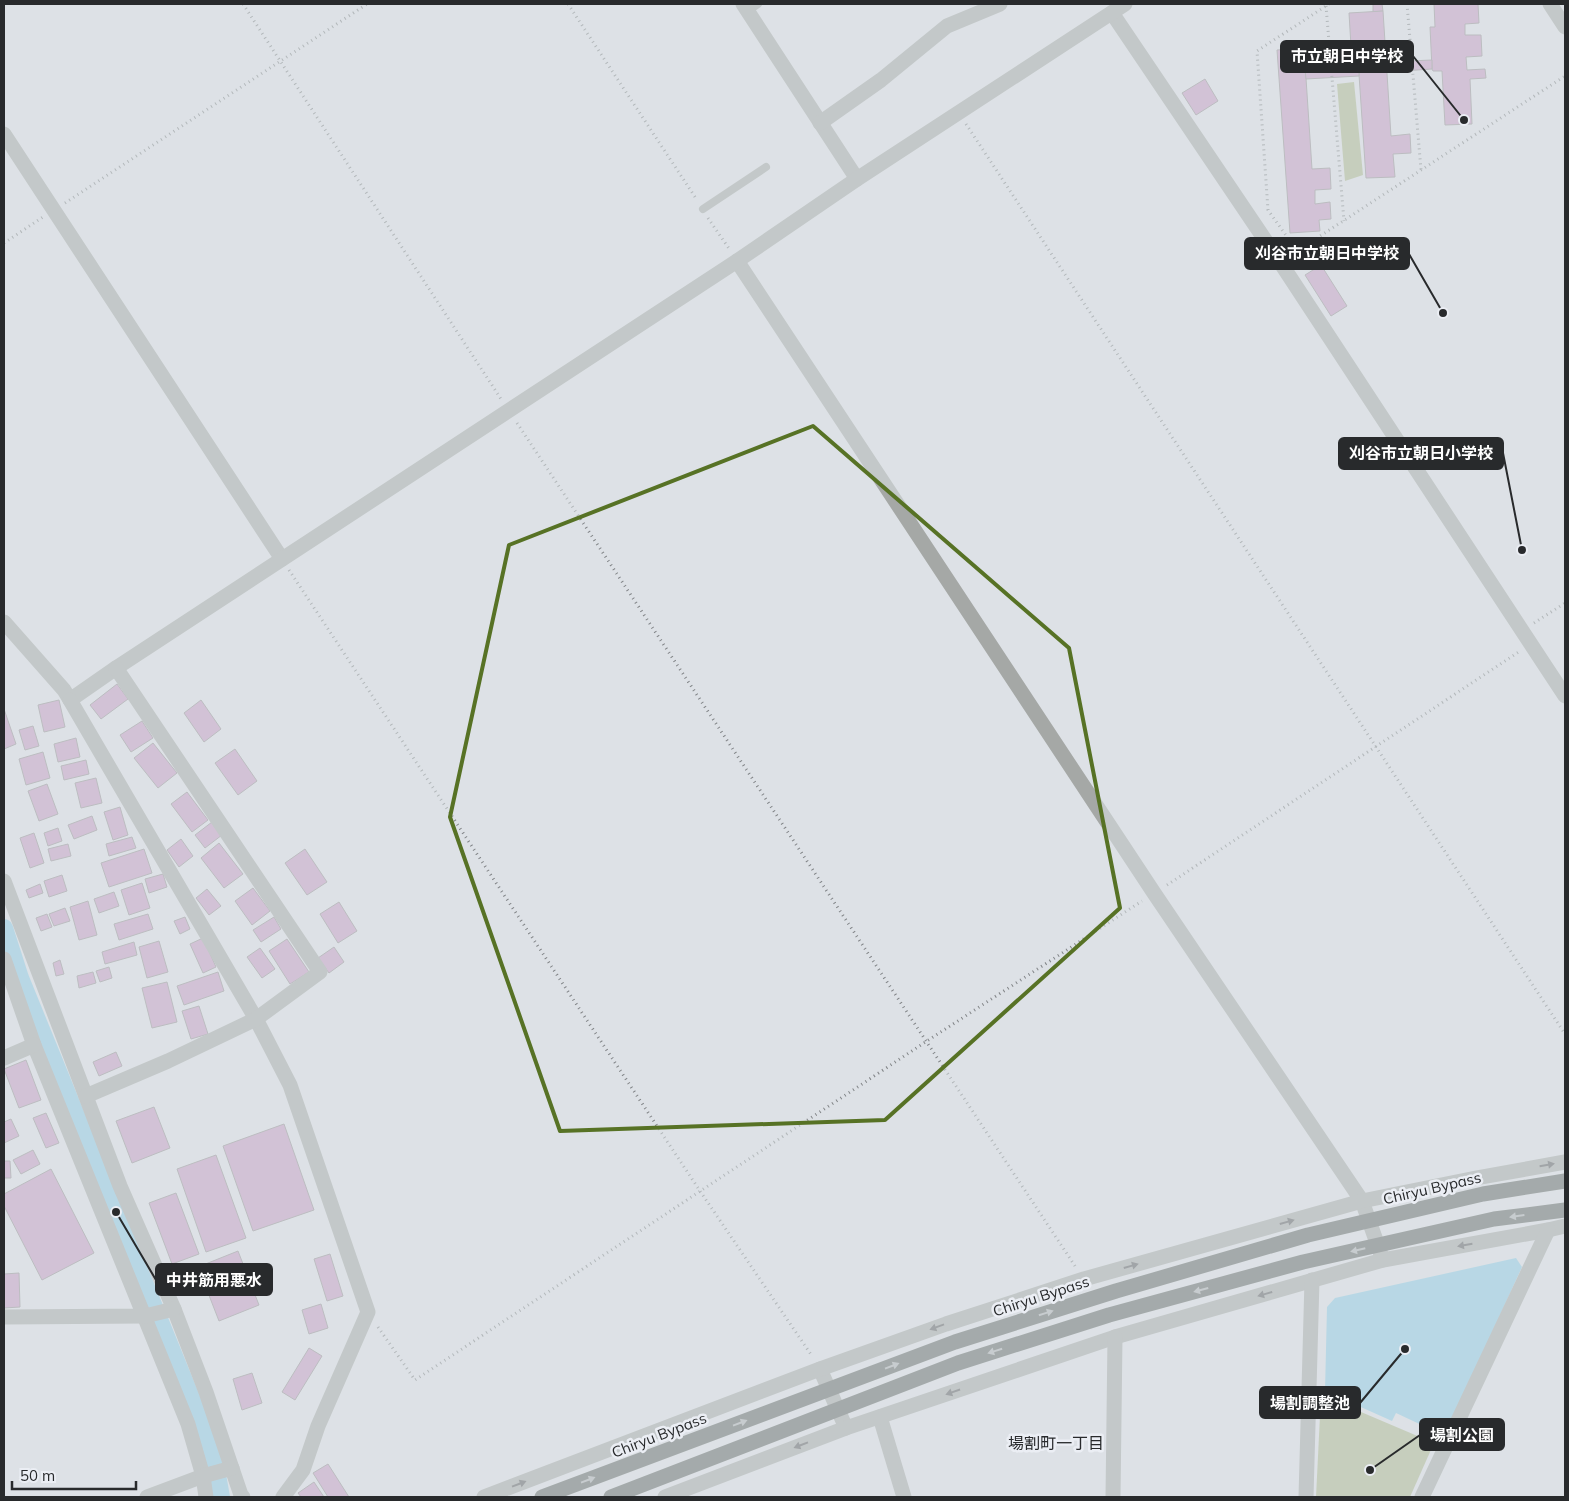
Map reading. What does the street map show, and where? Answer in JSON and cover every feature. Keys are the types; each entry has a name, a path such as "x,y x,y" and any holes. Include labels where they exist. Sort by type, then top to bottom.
{"highway":[{"name":"Chiryu Bypass","path":"542,1497 955,1342 1116,1291 1318,1233 1483,1194 1565,1181"},
{"path":"611,1497 958,1363 1109,1315 1303,1262 1494,1219 1565,1210"}],"street":[{"path":"820,122 881,80 947,26 1000,4"},
{"path":"70,700 737,261 857,179 1125,4"},
{"path":"1550,4 1565,27"},
{"path":"750,6 857,179"},
{"path":"1112,13 1280,262 1565,696"},
{"path":"4,134 282,559"},
{"path":"737,261 1154,893 1362,1201 1384,1260"},
{"path":"4,622 64,690 256,1019 290,1085 368,1312 318,1426 302,1470 283,1497"},
{"path":"86,1096 168,1061 256,1019 320,972 116,668"},
{"path":"4,882 120,1186 174,1309 206,1392 228,1469 242,1496"},
{"path":"4,959 34,1045 188,1424 206,1475 206,1497"},
{"path":"4,1058 34,1045"},
{"path":"484,1497 820,1369 946,1324 1084,1279 1362,1201 1565,1162"},
{"path":"666,1497 846,1428 1115,1337 1384,1260 1565,1226"},
{"path":"1422,1497 1548,1230"},
{"path":"1306,1497 1312,1280"},
{"path":"4,1317 145,1316 174,1309"},
{"path":"1113,1497 1115,1337"},
{"path":"820,1369 846,1428"},
{"path":"880,1417 904,1497"},
{"path":"147,1497 206,1475 228,1469"},
{"path":"554,1470 567,1497"}],"lane":[{"path":"702,209 766,167"}],"path":[{"path":"243,4 509,411 1084,1279"},
{"path":"4,243 367,4"},
{"path":"568,4 737,261"},
{"path":"1407,4 1421,170"},
{"path":"1297,251 1268,210 1256,51 1328,5 1344,222"},
{"path":"1280,262 1565,76"},
{"path":"959,113 1565,1034"},
{"path":"282,559 820,1369"},
{"path":"368,1312 416,1380 1376,746 1527,637 1565,603"}],"highlighted area":[{"path":"813,426 1069,648 1120,908 885,1120 560,1131 450,817 509,545"}],"green space":[{"path":"1354,82 1363,175 1345,181 1337,84"},
{"path":"1321,1395 1434,1443 1410,1497 1316,1497"}],"water":[{"path":"1516,1258 1522,1267 1445,1436 1396,1413 1392,1421 1325,1391 1327,1307 1335,1298"}],"building":[{"path":"1373,4 1382,4 1383,11 1373,12"},
{"path":"1434,4 1478,4 1479,23 1465,24 1465,35 1481,35 1482,56 1466,57 1467,70 1485,69 1486,78 1470,79 1472,124 1445,125 1442,71 1433,71 1432,69 1430,27 1435,27"},
{"path":"1383,11 1391,136 1410,134 1411,153 1393,154 1395,177 1366,178 1357,45 1351,46 1349,13"},
{"path":"1304,48 1312,169 1330,168 1331,189 1315,190 1315,204 1330,202 1331,219 1319,220 1320,231 1290,233 1277,50"},
{"path":"1432,60 1432,69 1387,72 1386,62"},
{"path":"1359,67 1359,76 1306,79 1305,69"},
{"path":"1205,79 1218,101 1196,115 1182,93"},
{"path":"1321,265 1347,306 1331,316 1305,275"},
{"path":"117,684 128,699 101,719 90,705"},
{"path":"59,700 65,727 44,732 38,705"},
{"path":"201,700 221,729 204,742 184,713"},
{"path":"4,709 16,744 4,749"},
{"path":"142,721 153,738 131,752 120,735"},
{"path":"33,726 39,746 25,750 19,730"},
{"path":"76,738 80,757 58,762 54,744"},
{"path":"153,743 177,773 158,788 134,758"},
{"path":"235,749 257,781 238,795 215,763"},
{"path":"43,752 50,778 26,785 19,759"},
{"path":"86,760 89,774 64,780 61,766"},
{"path":"96,778 102,803 81,808 75,783"},
{"path":"47,784 58,814 39,821 28,791"},
{"path":"187,792 208,820 192,832 171,804"},
{"path":"120,807 128,835 113,840 104,812"},
{"path":"92,816 97,830 74,839 68,825"},
{"path":"212,822 222,835 205,848 195,835"},
{"path":"58,828 62,841 48,846 44,833"},
{"path":"34,833 44,863 30,868 20,838"},
{"path":"132,837 136,848 109,856 106,844"},
{"path":"181,839 193,856 179,867 167,850"},
{"path":"219,843 243,874 224,888 201,858"},
{"path":"68,844 71,856 51,861 48,849"},
{"path":"144,849 152,873 109,887 101,863"},
{"path":"305,849 327,882 307,895 285,863"},
{"path":"163,874 167,887 149,893 145,879"},
{"path":"62,875 67,891 49,897 44,881"},
{"path":"142,883 150,908 129,915 121,890"},
{"path":"40,884 43,893 29,898 26,890"},
{"path":"253,888 270,911 252,925 235,901"},
{"path":"207,889 221,906 209,915 196,898"},
{"path":"114,892 119,906 99,913 94,899"},
{"path":"88,901 97,935 79,940 70,907"},
{"path":"339,902 357,931 338,943 320,914"},
{"path":"65,908 70,921 54,926 49,914"},
{"path":"47,914 52,927 41,931 36,918"},
{"path":"148,914 153,929 119,940 114,924"},
{"path":"185,917 190,929 180,934 174,921"},
{"path":"274,917 281,929 261,942 253,930"},
{"path":"203,938 216,967 203,973 190,944"},
{"path":"287,939 309,972 290,984 269,951"},
{"path":"159,941 168,972 147,978 139,947"},
{"path":"134,942 137,955 105,964 102,952"},
{"path":"334,947 344,962 329,973 318,958"},
{"path":"260,948 275,969 262,978 247,957"},
{"path":"60,960 64,974 56,976 53,963"},
{"path":"109,967 112,978 100,982 96,971"},
{"path":"93,972 96,983 79,988 77,976"},
{"path":"218,972 224,991 184,1005 177,986"},
{"path":"167,982 177,1022 152,1028 142,988"},
{"path":"199,1006 208,1034 191,1039 182,1011"},
{"path":"116,1052 122,1066 99,1076 93,1062"},
{"path":"26,1060 41,1100 19,1108 4,1069"},
{"path":"154,1107 170,1148 132,1163 116,1121"},
{"path":"46,1113 59,1143 46,1148 33,1118"},
{"path":"11,1119 19,1136 4,1143 4,1122"},
{"path":"284,1124 314,1210 253,1231 223,1146"},
{"path":"33,1150 40,1164 21,1174 13,1160"},
{"path":"216,1155 246,1238 206,1252 177,1169"},
{"path":"4,1161 10,1161 11,1178 4,1178"},
{"path":"51,1169 94,1253 42,1280 4,1206 4,1194"},
{"path":"176,1193 199,1254 172,1264 149,1203"},
{"path":"238,1251 259,1305 219,1321 198,1267"},
{"path":"330,1254 343,1296 327,1301 314,1259"},
{"path":"19,1273 20,1307 4,1308 4,1274"},
{"path":"321,1304 328,1328 309,1334 302,1310"},
{"path":"309,1348 322,1356 295,1400 282,1392"},
{"path":"252,1373 262,1403 242,1410 233,1379"},
{"path":"328,1464 349,1497 328,1497 313,1473"},
{"path":"314,1482 324,1497 301,1497 298,1493"}],"waterway":[{"path":"4,928 20,978 198,1415 216,1469 221,1497"}],"place":[{"name":"市立朝日中学校","path":"1464,120"},
{"name":"刈谷市立朝日中学校","path":"1443,313"},
{"name":"刈谷市立朝日小学校","path":"1522,550"},
{"name":"中井筋用悪水","path":"116,1212"},
{"name":"場割調整池","path":"1405,1349"},
{"name":"場割公園","path":"1370,1470"}],"district":[{"name":"場割町一丁目","path":"1056,1443"}]}
